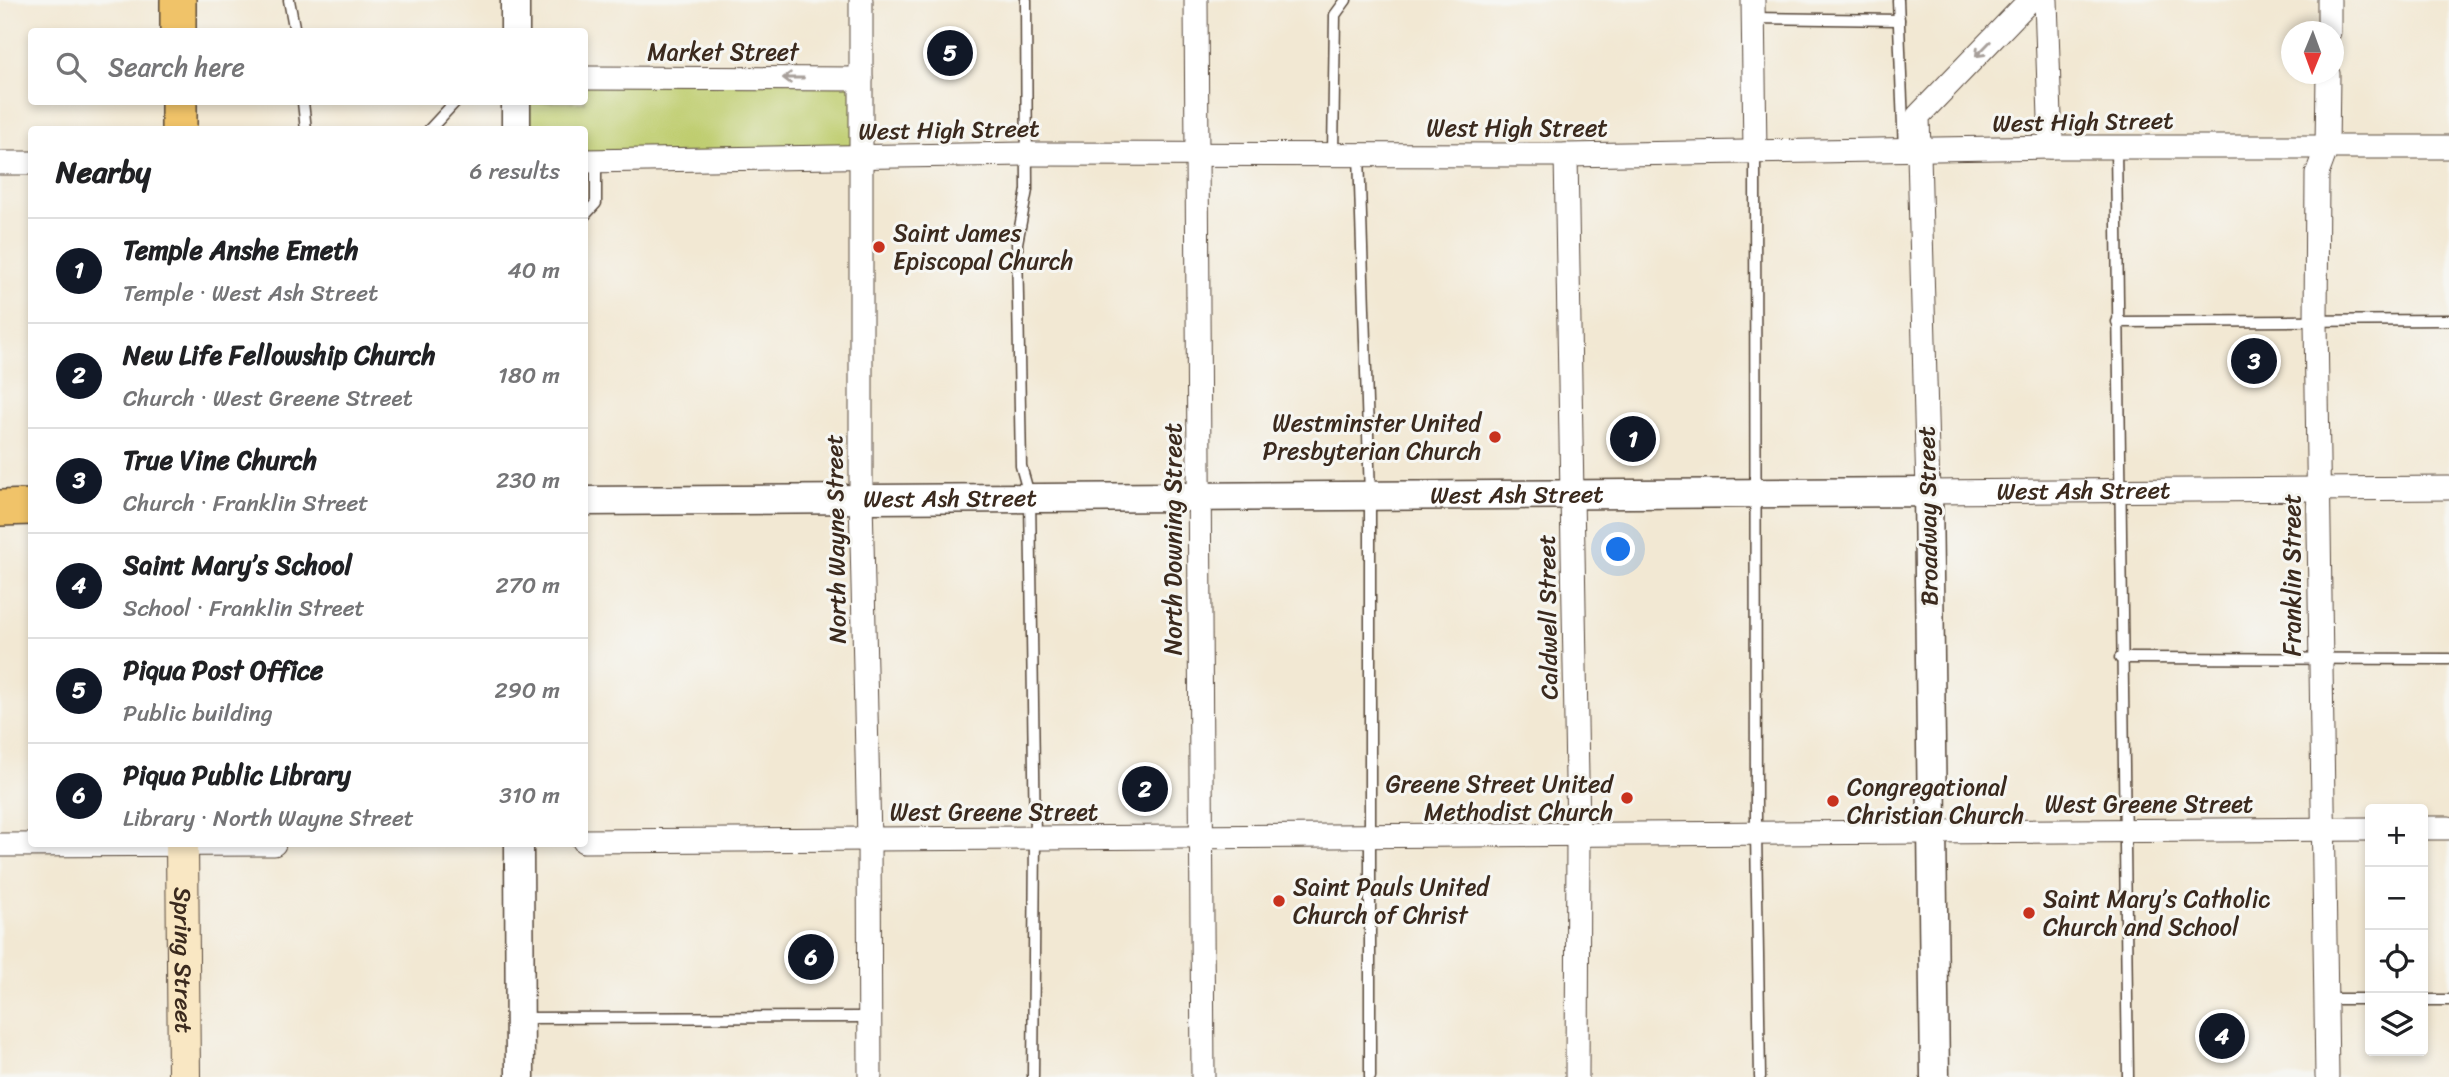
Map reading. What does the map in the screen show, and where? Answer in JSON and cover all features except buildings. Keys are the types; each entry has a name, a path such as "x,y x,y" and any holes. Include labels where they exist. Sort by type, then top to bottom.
{"main road":[{"path":"178,0 178,28"},
{"path":"178,105 179,126"},
{"path":"0,508 28,507"},
{"name":"Spring Street","path":"182,847 184,1077"}],"street":[{"path":"515,0 515,28"},
{"name":"North Wayne Street","path":"860,0 861,499 869,839 870,1077"},
{"name":"North Downing Street","path":"1196,0 1203,1077"},
{"name":"Broadway Street","path":"1935,1077 1928,492 1912,151 1918,116 2030,0"},
{"path":"2046,0 2051,147"},
{"path":"2329,0 2329,21"},
{"path":"1753,9 1755,153"},
{"name":"Market Street","path":"588,78 861,79"},
{"name":"Franklin Street","path":"2327,1077 2321,829 2316,322 2317,174 2327,147 2328,84"},
{"path":"516,105 516,126"},
{"name":"West High Street","path":"590,161 1027,155 1566,155 2051,147 2449,147"},
{"name":"Caldwell Street","path":"1566,155 1578,835 1577,1077"},
{"path":"0,163 28,163"},
{"name":"West Ash Street","path":"588,501 2449,488"},
{"path":"2428,828 2449,828"},
{"name":"West Greene Street","path":"588,841 2365,829"},
{"path":"0,845 28,845"},
{"path":"519,847 520,1077"}],"lane":[{"path":"289,0 294,28"},
{"path":"1027,0 1027,190 1017,243 1021,466 1030,498 1035,838 1032,1077"},
{"path":"1333,154 1335,15 1346,0"},
{"path":"1898,0 1912,151"},
{"path":"1753,9 1899,20"},
{"path":"303,105 306,126"},
{"path":"433,126 452,105"},
{"path":"2116,147 2120,658 2128,1077"},
{"path":"1755,153 1756,833 1760,1077"},
{"path":"1359,154 1370,496 1370,1077"},
{"path":"588,212 596,203 590,161"},
{"path":"2117,322 2449,320"},
{"path":"2120,658 2319,661 2449,659"},
{"path":"2326,999 2365,999"},
{"path":"2428,1000 2449,1000"},
{"path":"520,1018 868,1017"}],"green space":[{"path":"588,78 861,79 860,158 588,161 588,126 516,126 516,105 588,105"}],"place":[{"name":"Piqua Post Office","path":"950,53"},
{"name":"Saint James Episcopal Church","path":"879,247"},
{"name":"True Vine Church","path":"2254,361"},
{"name":"Westminster United Presbyterian Church","path":"1495,437"},
{"name":"Temple Anshe Emeth","path":"1633,439"},
{"name":"New Life Fellowship Church","path":"1145,789"},
{"name":"Greene Street United Methodist Church","path":"1627,798"},
{"name":"Congregational Christian Church","path":"1833,801"},
{"name":"Saint Pauls United Church of Christ","path":"1279,901"},
{"name":"Saint Mary’s Catholic Church and School","path":"2029,913"},
{"name":"Piqua Public Library","path":"811,957"},
{"name":"Saint Mary’s School","path":"2222,1036"}]}
